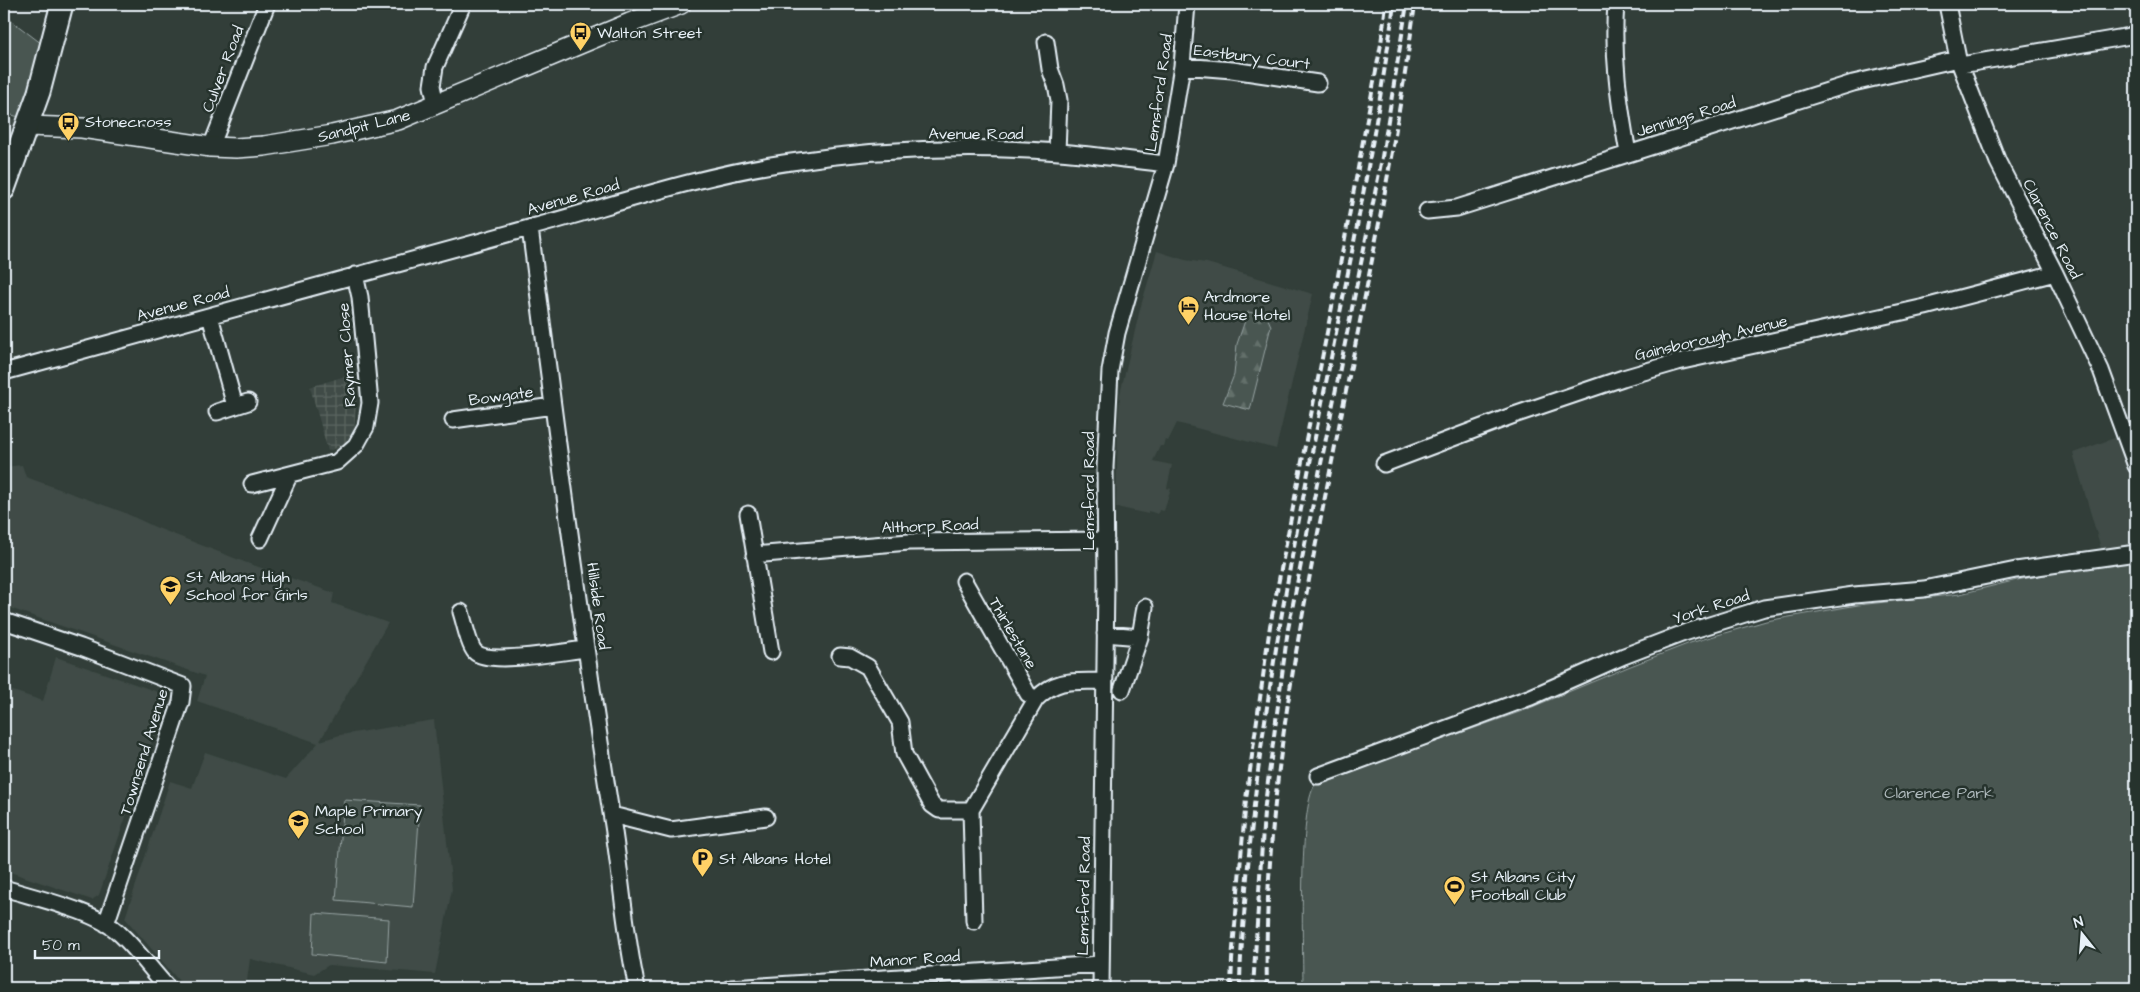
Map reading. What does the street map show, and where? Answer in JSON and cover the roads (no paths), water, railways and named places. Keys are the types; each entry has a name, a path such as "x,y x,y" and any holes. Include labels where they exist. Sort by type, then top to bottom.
{"main road":[{"path":"4,189 28,126 62,4"}],"street":[{"name":"Culver Road","path":"211,147 267,4"},
{"path":"436,104 432,86 435,67 463,4"},
{"name":"Lemsford Road","path":"1101,988 1106,540 1105,467 1110,371 1117,334 1166,164 1182,66 1187,4"},
{"path":"1616,4 1614,34 1616,70 1628,153"},
{"name":"Clarence Road","path":"1947,4 1959,62 1998,162 2055,273 2101,370 2136,466"},
{"name":"Sandpit Lane","path":"28,126 82,128 211,147 236,148 264,146 332,135 398,120 673,5"},
{"name":"Jennings Road","path":"1427,211 1456,208 1853,83 1959,62 2136,35"},
{"path":"1046,42 1050,69 1056,84 1059,100 1057,152"},
{"name":"Eastbury Court","path":"1182,66 1232,70 1318,82"},
{"name":"Avenue Road","path":"4,372 530,228 666,188 786,163 907,151 988,149 1057,152 1166,164"},
{"name":"Hillside Road","path":"530,228 552,406 586,648 612,815 628,946 637,988"},
{"name":"Gainsborough Avenue","path":"1384,464 1514,415 1622,378 1678,362 1925,307 2055,273"},
{"name":"Raymer Close","path":"252,484 289,476 337,462 356,446 366,427 370,403 360,297 355,276"},
{"path":"210,316 241,404 217,412"},
{"name":"Bowgate","path":"453,420 552,406"},
{"path":"260,539 289,476"},
{"path":"748,514 770,652"},
{"name":"Althorp Road","path":"754,554 909,542 1106,540"},
{"name":"York Road","path":"1318,776 1531,697 1650,646 1764,608 1854,595 1924,589 2016,570 2136,553"},
{"name":"Thirlestane","path":"964,581 1028,694 1036,699"},
{"path":"1122,690 1140,637 1145,607"},
{"path":"461,612 474,652 484,658 507,659 586,648"},
{"name":"Townsend Avenue","path":"4,621 81,647 182,686 181,702 106,924"},
{"path":"1105,634 1140,637"},
{"path":"840,656 850,657 868,667 900,722 904,754 932,805 939,810 971,810"},
{"path":"974,921 971,810 1036,699 1047,688 1059,683 1104,681"},
{"path":"612,815 671,830 766,817"},
{"path":"4,888 88,915 106,924 118,932 168,988"},
{"name":"Manor Road","path":"731,988 1101,964"}],"railway":[{"path":"1231,988 1246,799 1270,626 1337,281 1381,44 1386,4"},
{"path":"1240,988 1241,951 1250,844 1266,714 1296,536 1365,182 1394,4"},
{"path":"1253,988 1264,812 1288,629 1381,163 1407,4"},
{"path":"1267,988 1270,864 1282,741 1313,558 1385,189 1415,4"}],"place":[{"name":"Walton Street","path":"581,52"},
{"name":"Stonecross","path":"69,141"},
{"name":"Ardmore House Hotel","path":"1188,325"},
{"name":"St Albans High School for Girls","path":"170,605"},
{"name":"Maple Primary School","path":"299,839"},
{"name":"St Albans Hotel","path":"703,878"},
{"name":"St Albans City Football Club","path":"1455,905"}],"park label":[{"name":"Clarence Park","path":"1939,793"}]}
